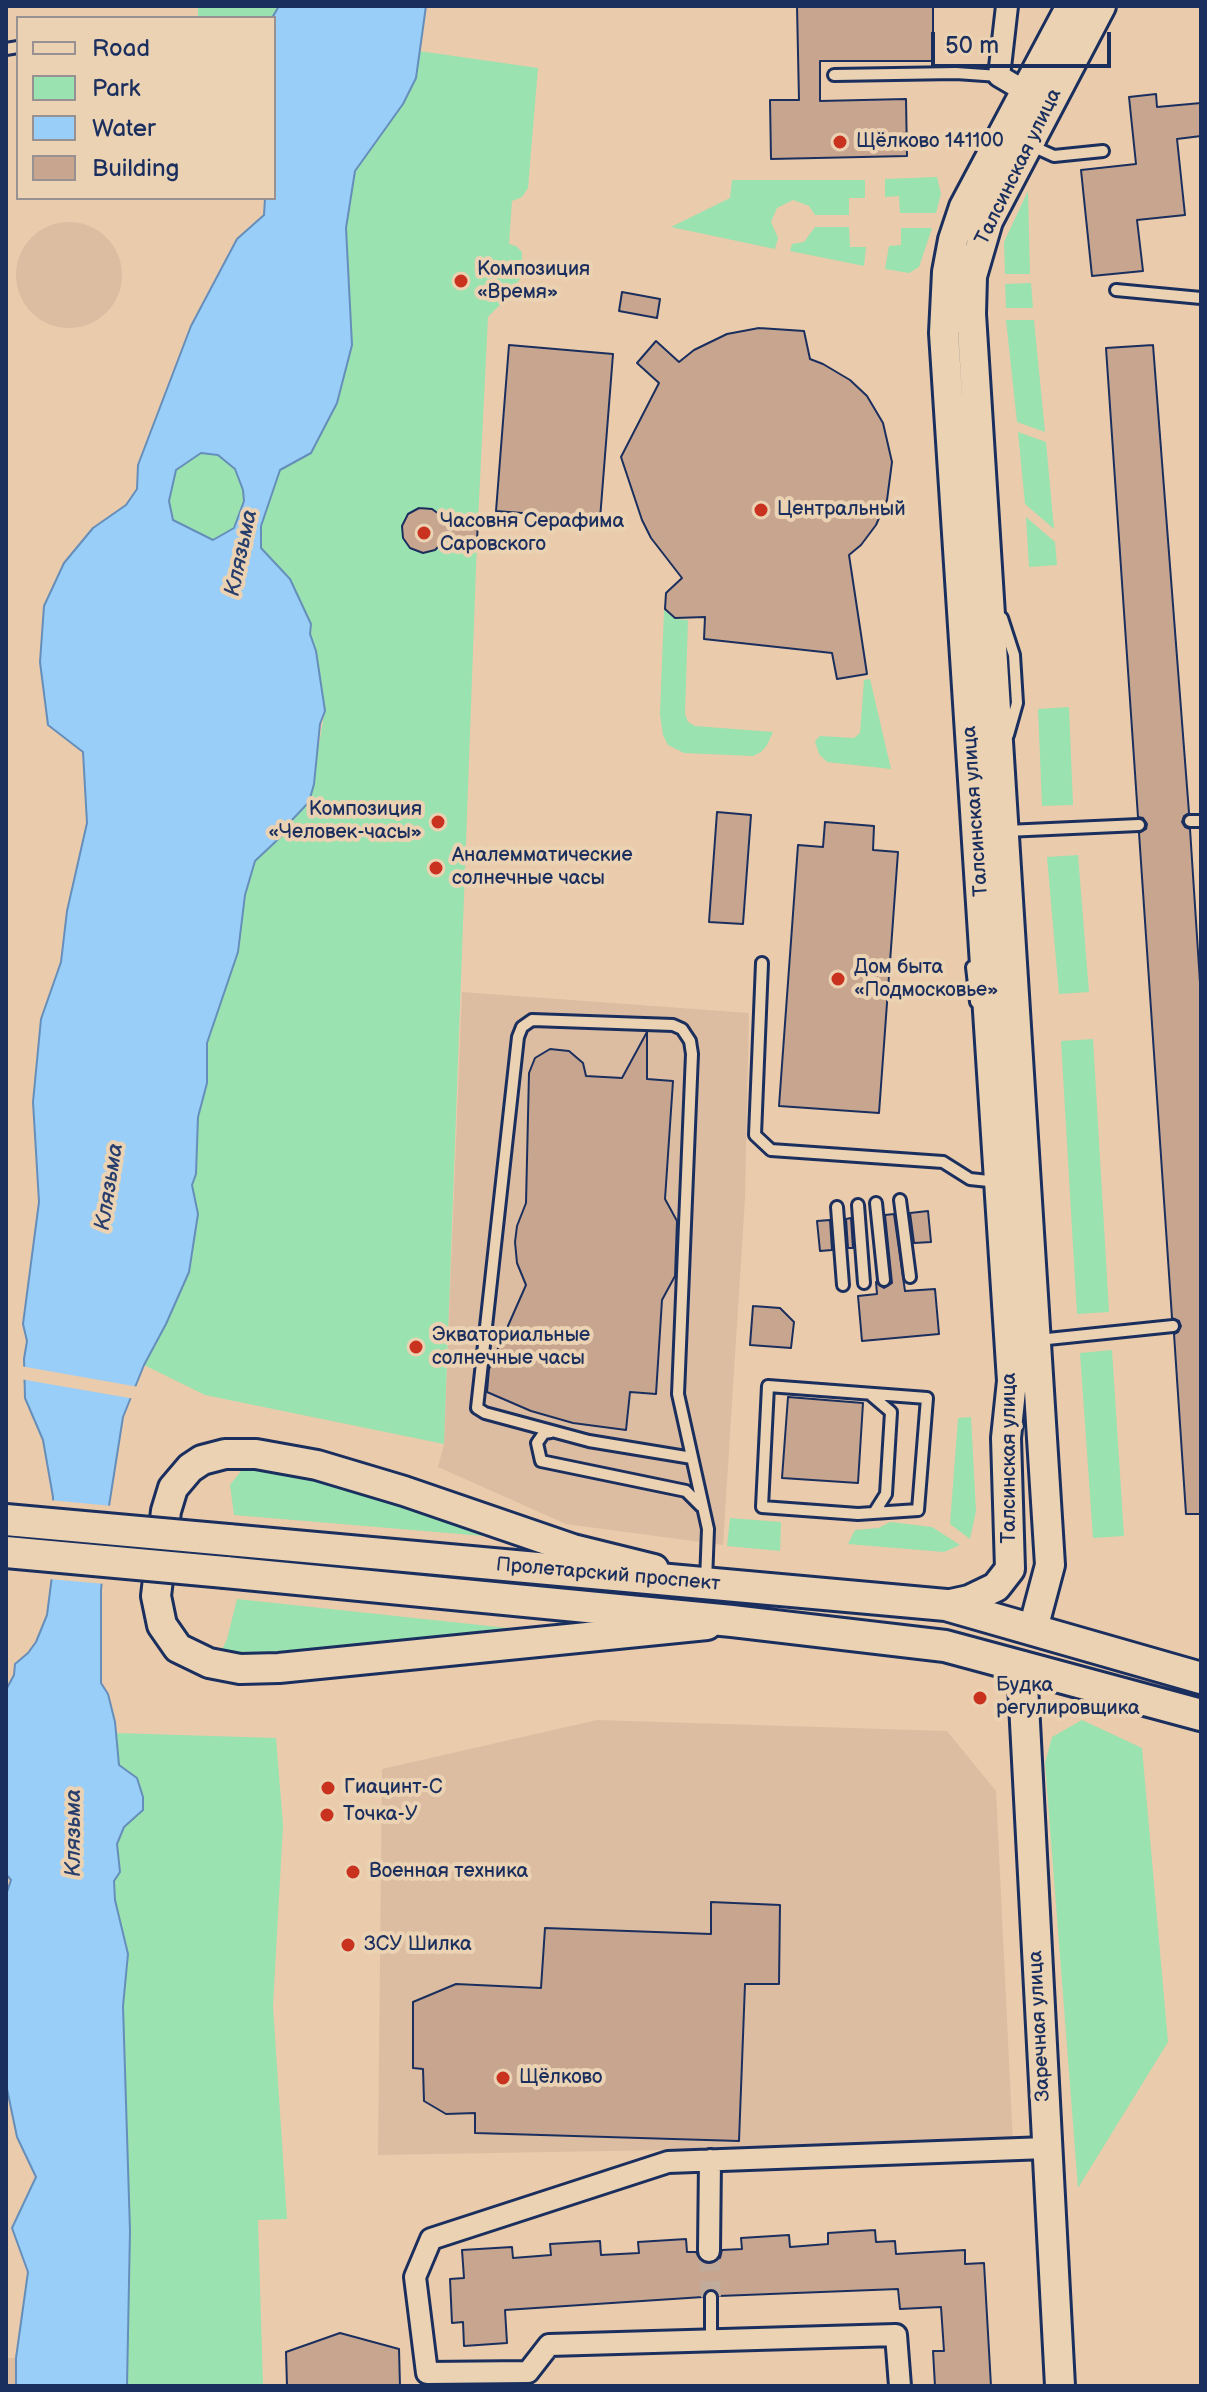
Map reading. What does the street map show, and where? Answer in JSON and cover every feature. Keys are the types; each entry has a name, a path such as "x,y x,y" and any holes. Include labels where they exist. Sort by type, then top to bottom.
{"main road":[{"name":"Талсинская улица","path":"946,1605 969,1600 996,1587 1010,1569 1006,1438 1012,1381 994,1079 991,834 1000,763 971,314 972,276 988,221 1028,144 1037,98 1071,6"},
{"name":"Талсинская улица","path":"1033,1629 1050,1565 1036,1340 944,333 947,272 964,207 1101,6"},
{"path":"715,1583 573,1549 404,1491 317,1465 239,1453 202,1460 180,1477 173,1488 166,1511 156,1596 162,1625 178,1648 209,1663 240,1669 279,1668 555,1639 666,1631 732,1621"},
{"name":"Пролетарский проспект","path":"6,1520 946,1605 1201,1678"},
{"name":"Пролетарский проспект","path":"6,1552 732,1621 945,1646 1201,1715"},
{"path":"1022,1666 1033,1629"},
{"name":"Заречная улица","path":"1022,1666 1060,2386"}],"street":[{"path":"1007,6 999,76 1037,98"},
{"path":"900,2386 896,2335 549,2345 528,2372 428,2379 415,2277 431,2239 668,2162 1046,2148"},
{"path":"709,2251 710,2160"}],"lane":[{"path":"834,75 956,73 999,76"},
{"path":"1028,144 1054,156 1103,151"},
{"path":"1116,290 1201,298"},
{"path":"970,921 991,834 1139,825"},
{"path":"971,960 972,988 994,1079"},
{"path":"762,963 755,1135 771,1150 943,1162 970,1179 1000,1183"},
{"path":"692,1458 589,1441 485,1413 477,1408 518,1037 528,1022 540,1019 673,1025 686,1034 692,1054 678,1394 708,1529 715,1583"},
{"path":"900,1200 910,1277"},
{"path":"876,1203 884,1280"},
{"path":"858,1205 864,1283"},
{"path":"837,1207 843,1285"},
{"path":"1036,1340 1173,1326"},
{"path":"768,1386 870,1394 927,1398 918,1510 840,1513 762,1507 768,1386"},
{"path":"870,1394 891,1412 886,1494 874,1513"},
{"path":"553,1431 544,1433 537,1443 541,1461 686,1491 703,1508"},
{"path":"711,2297 711,2340"}],"shaded area":[{"path":"69,222 89,226 106,238 118,255 122,275 118,295 106,312 89,324 69,328 49,324 32,312 20,295 16,275 20,255 32,238 49,226"},
{"path":"462,992 749,1013 745,1198 723,1545 566,1524 438,1467 444,1444"},
{"path":"597,1720 947,1731 996,1791 1013,2144 378,2155 382,1769"},
{"path":"6,2358 16,2358 16,2386 6,2386"}],"green space":[{"path":"198,6 279,6 273,16 198,16"},
{"path":"419,51 538,68 528,188 522,197 512,201 509,244 522,252 522,274 514,290 488,317 444,1444 205,1395 144,1365 166,1324 198,1215 192,1185 196,1174 198,1117 207,1083 207,1043 238,952 245,895 255,861 288,829 290,822 309,802 325,710 316,651 310,634 311,624 290,579 261,548 261,526 280,470 311,453 352,345 346,228 355,171 403,104 416,78","holes":["419,508 432,509 442,516 444,541 435,550 423,553 411,549 403,538 402,525 408,514"]},
{"path":"937,177 941,194 936,213 900,213 899,196 885,197 885,179"},
{"path":"732,180 865,180 865,198 849,198 849,215 815,215 809,206 793,200 777,208 771,222 778,238 775,249 671,227 730,198"},
{"path":"1028,191 1030,274 1005,274 1004,242"},
{"path":"815,227 849,227 850,247 866,247 864,266 790,251 792,244 804,242"},
{"path":"901,228 932,228 919,267 909,273 885,269 889,246 901,245"},
{"path":"1031,283 1033,308 1006,308 1005,284"},
{"path":"1006,320 1034,320 1045,432 1017,422"},
{"path":"1018,432 1046,442 1054,529 1025,504"},
{"path":"201,453 218,455 235,469 243,490 244,501 234,528 213,541 173,520 169,501 176,471"},
{"path":"1026,517 1055,542 1057,565 1029,567"},
{"path":"664,610 675,619 688,620 685,714 688,722 695,726 773,732 761,752 753,756 684,753 668,745 660,714"},
{"path":"870,679 891,769 827,762 819,754 815,741 820,736 854,738 860,733 864,680"},
{"path":"1069,707 1073,805 1042,806 1038,709"},
{"path":"1078,855 1089,992 1059,994 1047,857"},
{"path":"1093,1039 1109,1312 1077,1314 1061,1041"},
{"path":"1112,1350 1124,1536 1093,1538 1080,1353"},
{"path":"971,1417 976,1511 970,1539 950,1524 958,1418"},
{"path":"244,1467 267,1468 341,1485 484,1536 234,1515 230,1485"},
{"path":"730,1518 781,1522 780,1551 727,1546"},
{"path":"890,1522 932,1527 960,1545 944,1552 848,1544 855,1530 879,1528"},
{"path":"237,1599 508,1628 274,1653 221,1652"},
{"path":"1082,1720 1142,1748 1168,2042 1078,2188 1045,1763 1052,1737"},
{"path":"116,1733 276,1738 283,1825 273,2006 287,2219 258,2220 263,2386 127,2386 130,2231 123,2006 128,1954 115,1900 114,1881 120,1872 117,1844 124,1827"}],"water":[{"name":"Клязьма","path":"279,6 426,6 416,78 403,104 355,171 346,228 352,345 337,403 311,453 280,470 261,526 261,548 290,579 311,624 310,634 316,651 325,711 320,724 314,784 309,802 290,822 289,829 255,861 245,895 238,952 207,1043 207,1083 198,1117 196,1174 192,1185 198,1214 189,1272 144,1365 123,1417 109,1506 101,1590 101,1683 108,1694 115,1722 119,1765 137,1778 143,1797 143,1810 124,1827 117,1844 120,1872 114,1881 115,1900 128,1954 123,2006 130,2231 127,2386 16,2386 16,2358 28,2272 12,2228 36,2177 17,2137 6,2084 6,1895 11,1880 6,1874 6,1706 7,1688 14,1675 15,1664 36,1642 47,1615 52,1576 53,1497 43,1440 25,1398 27,1341 23,1324 39,1202 33,1102 41,1019 61,962 67,911 87,823 83,752 48,725 40,662 44,606 64,563 93,528 126,505 137,489 138,465 191,326 237,239 264,215 265,200 276,200 276,16 273,16","holes":["201,453 218,455 235,469 244,501 234,528 213,540 173,520 169,501 176,470"]}],"pier":[{"path":"20,1366 139,1387 135,1399 20,1379"},
{"path":"49,1500 113,1506 106,1584 48,1579"}],"building":[{"path":"797,6 933,6 933,61 820,61 820,101 906,99 907,156 771,159 770,100 799,100"},
{"path":"1156,94 1157,107 1201,103 1201,136 1177,139 1185,215 1137,220 1143,271 1092,276 1081,170 1136,164 1129,97"},
{"path":"622,292 660,299 657,318 619,311"},
{"name":"Центральный","path":"759,328 804,331 810,359 850,380 867,396 883,423 892,462 887,500 876,525 849,555 867,674 837,679 832,653 704,639 705,617 675,618 665,609 666,593 682,578 651,538 621,457 659,383 637,363 656,341 679,362 694,350 727,334"},
{"path":"509,345 613,354 600,519 496,511"},
{"path":"1153,345 1189,813 1182,822 1190,829 1201,998 1201,1514 1186,1514 1174,1334 1181,1326 1179,1321 1172,1318 1139,833 1146,829 1147,824 1138,817 1106,348"},
{"name":"Часовня Серафима Саровского","path":"419,508 432,509 443,517 478,519 477,541 445,540 435,550 423,553 410,548 403,538 402,526 408,514"},
{"path":"717,812 751,815 743,924 709,922"},
{"name":"Дом быта «Подмосковье»","path":"825,822 874,826 873,850 898,852 879,1113 779,1106 798,845 823,847"},
{"path":"647,1032 647,1079 673,1081 665,1199 677,1221 675,1276 662,1300 656,1394 630,1392 626,1430 573,1423 531,1411 487,1392 489,1369 526,1285 517,1263 515,1242 517,1226 526,1203 529,1073 535,1058 550,1049 569,1051 583,1063 586,1076 622,1078"},
{"path":"928,1211 931,1242 914,1243 910,1213"},
{"path":"894,1214 905,1291 935,1289 939,1334 862,1341 858,1296 877,1294 876,1282 884,1288 892,1283 885,1215"},
{"path":"851,1218 853,1248 848,1248 846,1219"},
{"path":"830,1220 832,1250 820,1251 817,1221"},
{"path":"753,1306 780,1308 794,1322 791,1348 750,1345"},
{"path":"788,1397 863,1403 858,1483 782,1478"},
{"path":"711,1902 780,1905 779,1984 745,1984 739,2141 475,2133 475,2113 446,2114 424,2101 423,2069 413,2068 413,2002 456,1984 541,1988 545,1928 711,1934"},
{"path":"875,2230 876,2242 895,2241 896,2254 965,2250 965,2264 984,2263 991,2386 935,2386 933,2351 944,2351 941,2307 900,2309 898,2289 719,2296 710,2289 703,2297 505,2310 507,2343 464,2346 463,2322 452,2323 450,2279 464,2278 462,2250 512,2247 513,2258 551,2255 550,2244 600,2241 601,2255 639,2253 638,2242 686,2239 687,2252 696,2252 702,2262 710,2264 720,2258 722,2250 742,2249 741,2238 789,2235 790,2247 828,2244 828,2233"},
{"path":"340,2333 399,2349 400,2386 287,2386 286,2352"}],"tunnel":[{"path":"709,2251 711,2297"}],"place":[{"name":"Щёлково 141100","path":"840,142"},
{"name":"Композиция «Время»","path":"461,281"},
{"name":"Центральный","path":"761,510"},
{"name":"Часовня Серафима Саровского","path":"424,533"},
{"name":"Композиция «Человек-часы»","path":"438,822"},
{"name":"Аналемматические солнечные часы","path":"436,868"},
{"name":"Дом быта «Подмосковье»","path":"838,979"},
{"name":"Экваториальные солнечные часы","path":"416,1347"},
{"name":"Будка регулировщика","path":"980,1698"},
{"name":"Гиацинт-С","path":"328,1788"},
{"name":"Точка-У","path":"327,1815"},
{"name":"Военная техника","path":"353,1872"},
{"name":"ЗСУ Шилка","path":"348,1945"},
{"name":"Щёлково","path":"503,2078"}]}
